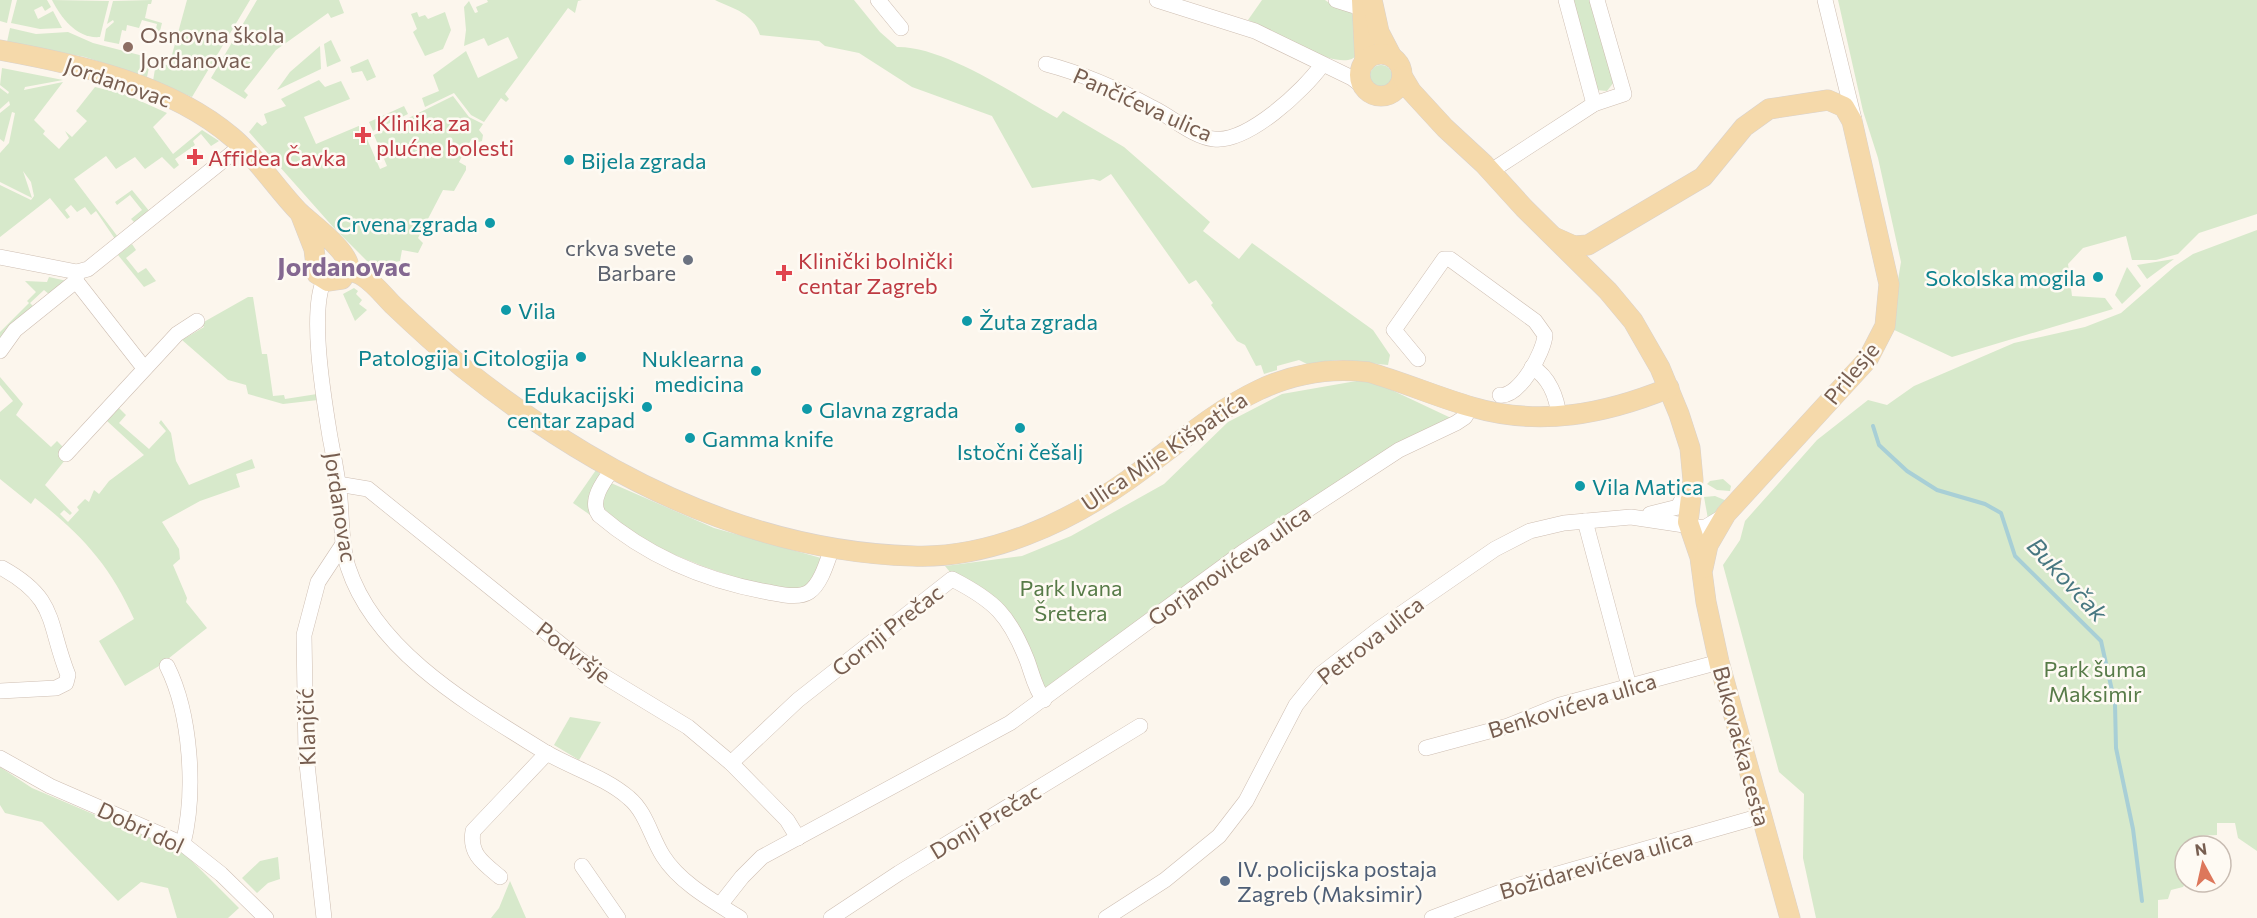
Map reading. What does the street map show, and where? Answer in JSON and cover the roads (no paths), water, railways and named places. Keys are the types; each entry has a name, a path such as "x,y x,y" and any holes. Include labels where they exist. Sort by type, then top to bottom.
{"main road":[{"path":"1368,3 1379,32 1399,66 1402,76 1397,89 1386,96 1374,95 1364,87 1360,74 1365,63 1368,3"},
{"name":"Jordanovac","path":"0,50 65,62 114,76 187,106 214,123 241,146 300,213"},
{"path":"1365,63 1375,56 1392,57"},
{"name":"Bukovačka cesta","path":"1402,76 1411,91 1445,128 1491,171 1608,291 1633,321 1669,388 1687,439 1693,472 1689,527 1704,564 1706,602 1719,662 1790,918"},
{"name":"Bukovačka cesta","path":"1386,96 1445,128"},
{"path":"1587,271 1584,257 1588,245 1703,177 1744,127 1759,114 1786,105 1821,100"},
{"name":"Prilesje","path":"1704,564 1711,537 1726,514 1868,359 1885,326 1889,284 1854,128 1844,107 1832,101 1821,100"},
{"path":"300,213 348,259 348,271 337,281 324,280 317,274 314,249 300,213"},
{"name":"Bukovačka cesta","path":"1549,233 1574,246 1588,245"},
{"path":"315,263 325,250 338,249"},
{"name":"Ulica Mije Kišpatića","path":"348,271 366,278 442,350 502,398 539,425 612,470 697,509 754,530 855,553 917,557 960,552 1005,543 1042,528 1103,496 1253,390 1314,372 1350,369 1368,372 1471,407 1510,415 1559,417 1613,409 1669,388"}],"street":[{"path":"878,0 901,28"},
{"path":"1157,0 1237,24 1364,87"},
{"path":"1336,0 1368,3"},
{"path":"1566,0 1594,104"},
{"path":"1491,171 1594,104 1624,94 1597,0"},
{"name":"Prilesje","path":"1825,0 1841,71 1848,88 1854,128"},
{"path":"1326,67 1349,69 1365,63"},
{"name":"Pančićeva ulica","path":"1046,64 1112,86 1197,134 1214,139 1226,138 1242,132 1274,113 1326,67"},
{"path":"1821,100 1837,90 1841,71"},
{"path":"0,351 15,330 76,277 241,146"},
{"path":"0,257 76,277 144,368"},
{"path":"1418,359 1394,330 1444,260 1450,259 1542,329 1545,343 1529,370 1512,394 1500,395"},
{"name":"Jordanovac","path":"324,280 319,296 318,315 324,402 338,484 343,544 354,582 376,619 407,655 427,673 547,753 630,798 647,823 663,856 676,873 740,918"},
{"path":"66,454 177,334 197,321"},
{"path":"1529,370 1545,381 1556,395 1559,417"},
{"name":"Gorjanovićeva ulica","path":"720,905 750,867 762,857 953,756 1044,699 1243,552 1400,450 1456,423 1465,417 1471,407"},
{"path":"612,470 595,500 595,509 599,515 645,548 702,575 745,588 801,595 810,592 815,586 832,548"},
{"path":"1631,518 1678,507 1687,494 1693,472"},
{"name":"Podvršje","path":"338,484 368,489 589,667 688,727 731,763 787,820 798,838"},
{"name":"Prilesje","path":"1689,527 1708,527 1726,514"},
{"name":"Petrova ulica","path":"1106,918 1165,880 1220,836 1246,801 1296,705 1321,674 1344,654 1505,543 1544,527 1585,521 1631,518 1660,520 1689,527"},
{"path":"1585,521 1629,686"},
{"name":"Klanjčić","path":"324,918 306,755 304,634 318,582 343,544"},
{"path":"0,691 56,688 66,683 68,675 53,620 39,594 23,579 2,568"},
{"name":"Gornji Prečac","path":"731,763 798,700 952,579 992,601 999,609 1021,646 1044,699"},
{"name":"Benkovićeva ulica","path":"1426,748 1508,726 1560,705 1719,662"},
{"path":"167,666 178,690 188,748 186,827 183,844"},
{"name":"Donji Prečac","path":"831,918 899,873 1140,726"},
{"path":"500,877 477,857 471,844 473,831 547,753"},
{"name":"Dobri dol","path":"0,758 50,786 183,844 221,874 266,918"},
{"name":"Božidarevićeva ulica","path":"1432,918 1450,914 1519,885 1761,816"},
{"path":"582,866 618,918"}],"waterway":[{"name":"Bukovčak","path":"1873,426 1879,445 1907,471 1937,490 1985,504 2001,513 2015,556 2101,641 2115,704 2116,748 2133,829 2142,901"}],"place":[{"name":"Osnovna škola Jordanovac","path":"128,47"},
{"name":"Klinika za plućne bolesti","path":"363,135"},
{"name":"Affidea Čavka","path":"195,157"},
{"name":"Bijela zgrada","path":"569,160"},
{"name":"Crvena zgrada","path":"490,223"},
{"name":"crkva svete Barbare","path":"688,260"},
{"name":"Klinički bolnički centar Zagreb","path":"784,273"},
{"name":"Sokolska mogila","path":"2098,277"},
{"name":"Vila","path":"506,310"},
{"name":"Žuta zgrada","path":"967,321"},
{"name":"Patologija i Citologija","path":"581,357"},
{"name":"Nuklearna medicina","path":"756,371"},
{"name":"Edukacijski centar zapad","path":"647,407"},
{"name":"Glavna zgrada","path":"807,409"},
{"name":"Istočni češalj","path":"1020,428"},
{"name":"Gamma knife","path":"690,438"},
{"name":"Vila Matica","path":"1580,486"},
{"name":"IV. policijska postaja Zagreb (Maksimir)","path":"1225,881"}],"district":[{"name":"Jordanovac","path":"344,265"}],"park label":[{"name":"Park Ivana Šretera","path":"1071,600"},
{"name":"Park šuma Maksimir","path":"2095,680"}]}
